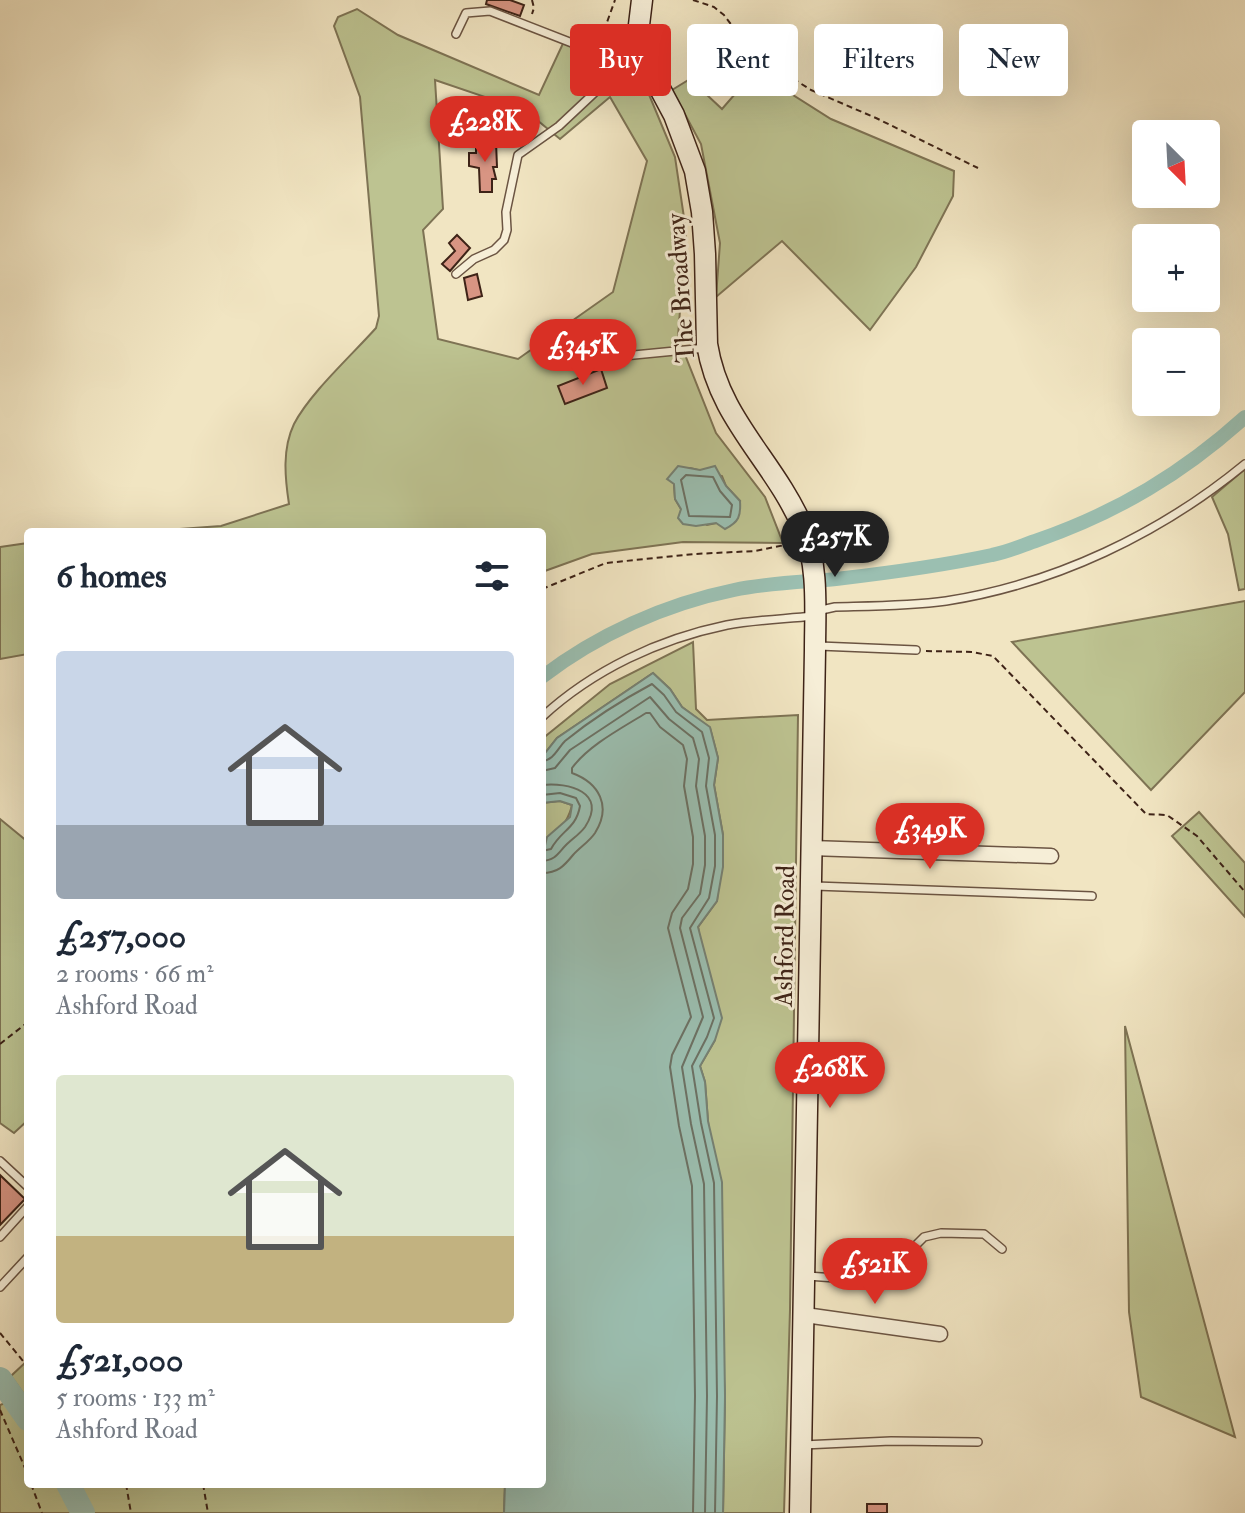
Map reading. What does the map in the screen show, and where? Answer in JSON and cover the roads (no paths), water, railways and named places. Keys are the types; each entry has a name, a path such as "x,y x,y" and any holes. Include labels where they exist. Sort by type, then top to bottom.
{"main road":[{"name":"The Broadway","path":"639,24 642,0"},
{"name":"The Broadway","path":"664,96 695,171 702,212 708,348 717,387 729,410 779,480 809,550"},
{"name":"Ashford Road","path":"800,1513 815,646 809,550"}],"street":[{"path":"811,848 1051,856"},
{"path":"805,1315 914,1326 940,1334"}],"lane":[{"path":"456,34 466,13 490,11 570,42"},
{"path":"456,274 504,240 506,212 518,155 559,126 591,96"},
{"path":"603,358 708,348"},
{"path":"546,714 578,688 622,660 679,638 728,625 835,607 946,601 1069,567 1162,523 1245,464"},
{"path":"815,646 916,650"},
{"path":"810,886 1092,896"},
{"path":"0,1161 24,1183"},
{"path":"0,1237 24,1210"},
{"path":"805,1276 836,1278 880,1272 897,1264 924,1237 941,1233 984,1234 1002,1249"},
{"path":"0,1287 24,1261"},
{"path":"801,1445 891,1441 978,1442"}],"water":[{"path":"678,466 700,470 715,466 726,486 740,501 739,515 733,524 725,529 716,523 683,524 678,518 681,509 675,499 674,484 667,479"},
{"path":"653,673 670,689 682,707 710,727 718,758 714,785 723,835 723,867 717,901 698,927 722,1018 715,1040 700,1066 722,1182 723,1513 504,1513 505,1488 546,1488 546,841 570,817 572,805 560,801 546,803 546,752 557,738"}],"waterway":[{"path":"546,674 633,623 708,596 759,586 856,577 953,563 998,554 1038,540 1095,517 1148,489 1198,456 1245,417"},
{"path":"0,1379 24,1413"},
{"path":"70,1488 83,1513"}]}
